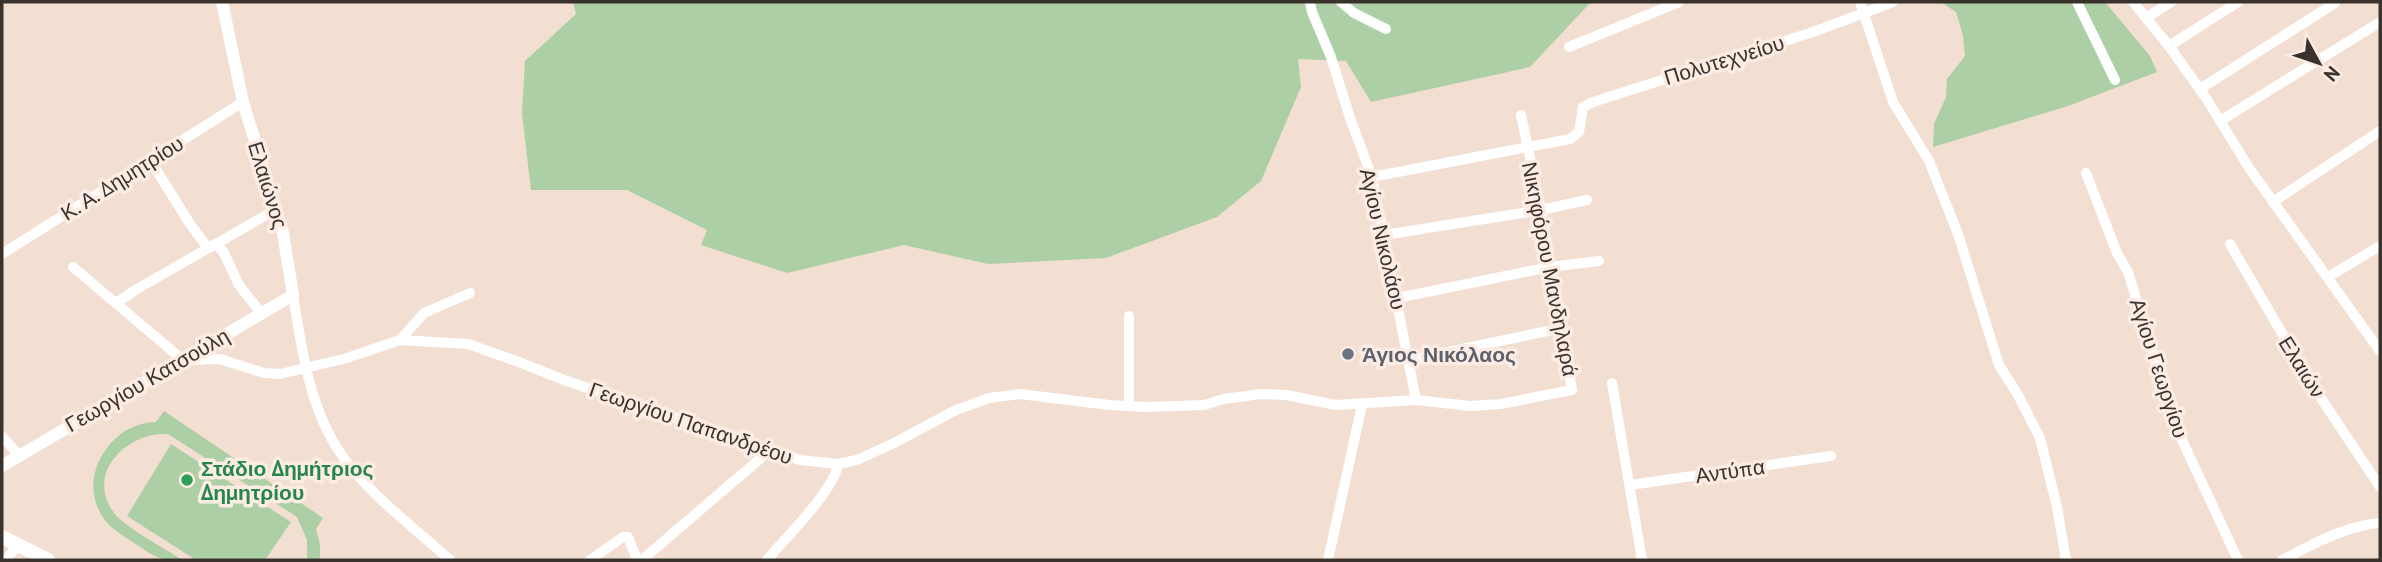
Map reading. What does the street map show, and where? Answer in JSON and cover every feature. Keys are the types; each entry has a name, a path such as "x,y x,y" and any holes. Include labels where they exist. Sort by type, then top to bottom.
{"main road":[{"path":"2,537 48,560"},
{"path":"17,546 29,560"}],"street":[{"name":"Ελαιώνος","path":"222,2 243,102 284,233 312,393 340,452 351,467 450,560"},
{"name":"Αγίου Νικολάου","path":"1310,2 1372,177 1416,400"},
{"path":"1341,2 1354,13 1386,30"},
{"path":"1570,47 1679,2"},
{"name":"Πολυτεχνείου","path":"1527,148 1570,139 1579,132 1583,107 1670,76 1813,32 1862,7 1893,2"},
{"path":"2077,2 2115,80"},
{"path":"2133,2 2200,89 2249,168 2380,351"},
{"path":"2146,18 2171,2"},
{"path":"2169,46 2238,2"},
{"path":"2200,89 2335,4"},
{"path":"1862,7 1893,102 1929,161 1958,234 1999,365 2040,438 2057,507 2066,560"},
{"path":"2220,121 2380,22"},
{"name":"Κ. Α. Δημητρίου","path":"2,254 243,102"},
{"name":"Νικηφόρου Μανδηλαρά","path":"1521,115 1541,210 1572,390"},
{"path":"2273,202 2380,131"},
{"path":"1372,177 1527,148"},
{"path":"150,160 190,224 212,246 223,251 239,285 261,313"},
{"name":"Αγίου Γεωργίου","path":"2086,173 2127,272 2182,440 2238,560"},
{"path":"1384,235 1587,200"},
{"path":"116,303 277,209"},
{"name":"Ελαιών","path":"2230,244 2311,383 2380,487"},
{"path":"2328,277 2380,246"},
{"path":"1397,298 1550,267 1599,261"},
{"path":"73,267 183,360"},
{"path":"400,340 424,313 470,293"},
{"name":"Γεωργίου Κατσούλη","path":"2,466 293,295"},
{"path":"1129,316 1129,406"},
{"path":"1409,360 1562,328"},
{"name":"Γεωργίου Παπανδρέου","path":"183,360 220,359 264,373 280,374 306,369 400,340 468,344 769,451 800,460 838,464 857,460 956,410 989,398 1020,394 1129,406 1203,405 1261,394 1286,395 1336,405 1416,400 1470,406 1501,404 1572,390"},
{"path":"1612,383 1642,560"},
{"path":"1328,560 1362,405"},
{"path":"2,436 19,456"},
{"path":"590,560 623,537 628,537 639,560 769,451"},
{"name":"Αντύπα","path":"1630,485 1831,456"},
{"path":"767,560 821,496 836,475 838,464"},
{"path":"2282,560 2342,531 2380,523"},
{"path":"6,560 17,546"}],"green space":[{"path":"573,2 1591,2 1530,67 1371,102 1346,61 1298,59 1301,87 1261,181 1217,217 1106,258 988,264 904,245 787,273 701,245 707,230 627,190 531,190 522,114 525,61 576,14"},
{"path":"1941,2 2105,2 2150,56 2157,72 2068,106 1933,147 1934,124 1946,97 1947,79 1965,56 1963,35 1956,12"},
{"path":"164,411 323,518 316,529 320,560 307,560 307,540 297,517 168,434 152,435 124,448 107,471 104,485 107,499 120,519 183,560 157,557 111,527 96,504 93,488 95,471 111,442 139,425 156,422"},
{"name":"Στάδιο Δημήτριος Δημητρίου","path":"171,444 291,522 265,560 196,560 127,516"}],"place":[{"name":"Άγιος Νικόλαος","path":"1348,354"},
{"name":"Στάδιο Δημήτριος Δημητρίου","path":"187,480"}]}
